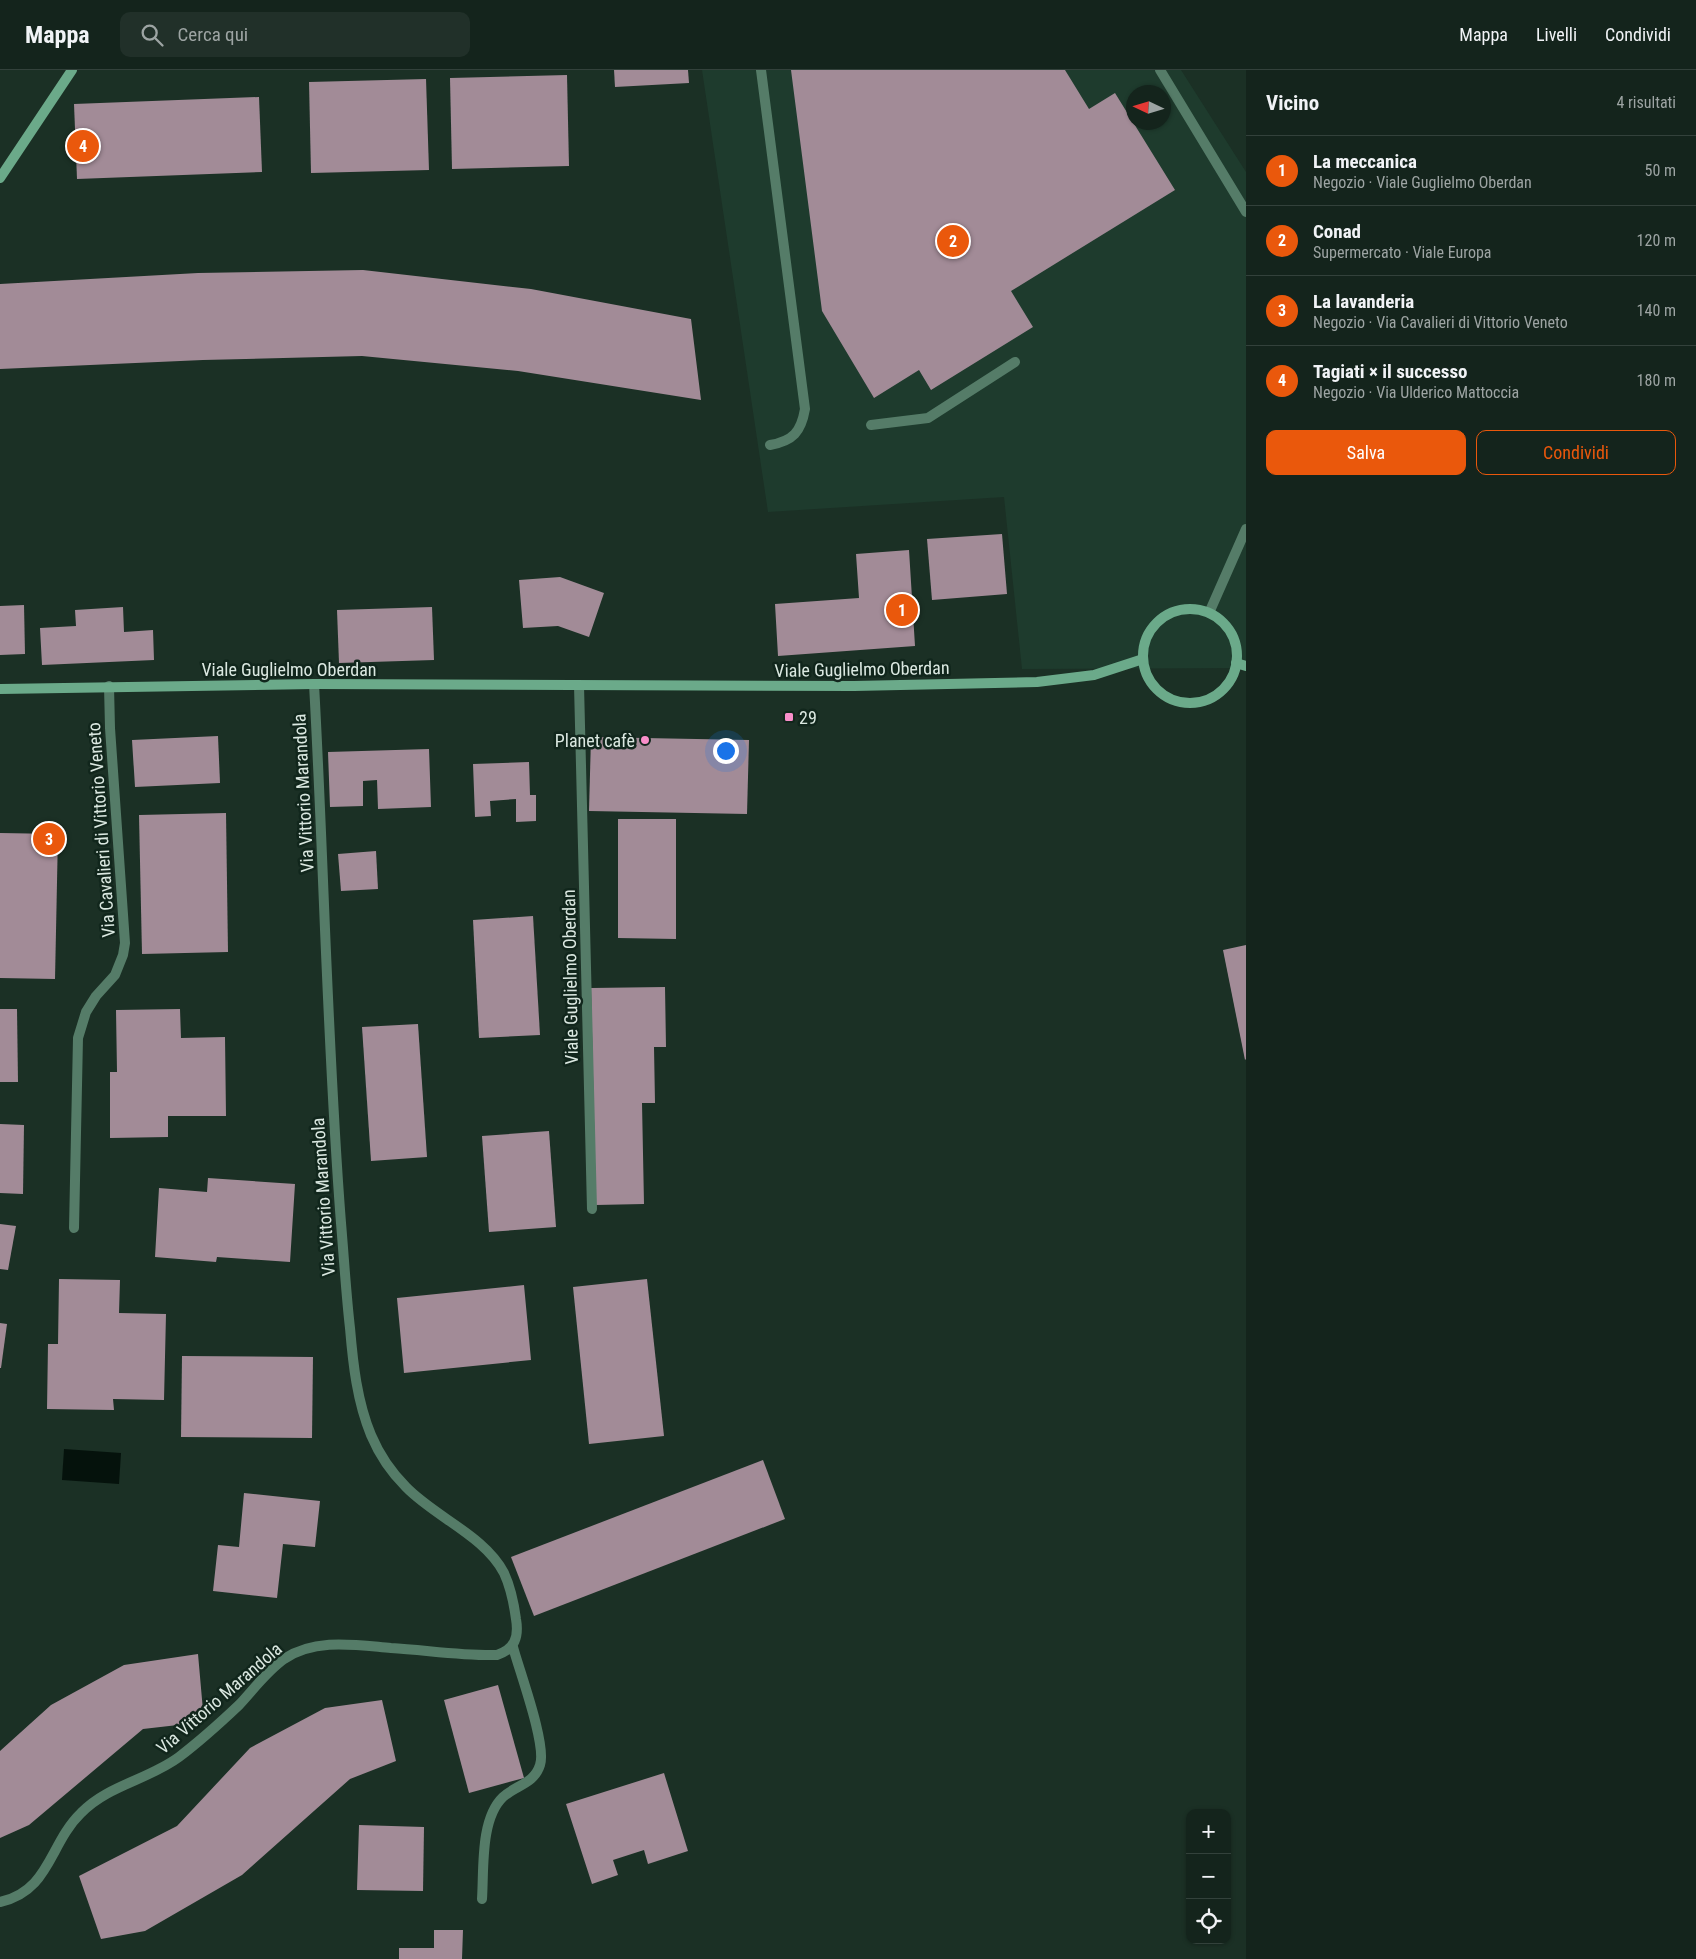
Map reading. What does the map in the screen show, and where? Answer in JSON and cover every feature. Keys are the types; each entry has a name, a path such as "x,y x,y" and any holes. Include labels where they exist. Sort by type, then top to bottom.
{"main road":[{"path":"0,178 72,70"},
{"path":"1194,609 1209,612 1230,631 1241,665 1228,684 1217,694 1204,701 1189,703 1174,701 1161,694 1151,682 1144,669 1145,639 1153,625 1165,616 1179,610 1194,609"},
{"name":"Viale Guglielmo Oberdan","path":"0,689 314,684 854,686 1037,682 1094,675 1143,659"}],"street":[{"path":"762,70 805,409 803,423 795,434 784,443 770,445"},
{"path":"1160,70 1246,212"},
{"path":"872,425 928,418 1016,362"},
{"path":"1209,612 1246,530"},
{"name":"Via Vittorio Marandola","path":"314,684 337,1180 353,1362 359,1398 370,1434 395,1474 408,1490 432,1510 476,1541 503,1572 517,1624 517,1633 513,1647 542,1757 540,1765 531,1780 504,1796 493,1812 485,1841 482,1899"},
{"name":"Viale Guglielmo Oberdan","path":"579,685 592,1209"},
{"name":"Via Cavalieri di Vittorio Veneto","path":"74,1228 78,1038 86,1012 96,996 109,984 115,975 123,955 125,943 108,686"},
{"name":"Via Vittorio Marandola","path":"0,1902 16,1897 31,1888 47,1867 65,1832 90,1804 110,1791 157,1771 180,1757 217,1725 274,1667 295,1653 324,1644 349,1644 489,1655 505,1652 513,1647"}],"shaded area":[{"path":"702,70 1181,70 1246,172 1246,668 1022,669 1004,497 768,512"},
{"path":"64,1449 121,1453 119,1484 62,1480"}],"building":[{"path":"614,70 688,70 689,83 615,87"},
{"path":"791,70 1065,70 1089,109 1115,93 1126,111 1126,130 1138,130 1175,190 1011,291 1033,327 931,390 919,370 874,398 822,311"},
{"path":"567,75 569,166 452,169 450,78"},
{"path":"426,79 429,170 311,173 309,82"},
{"path":"259,97 262,172 77,179 74,104"},
{"path":"363,270 531,289 691,319 701,400 518,371 362,356 203,360 0,369 0,284 198,273"},
{"path":"1002,534 1007,594 932,600 927,539"},
{"path":"909,550 915,646 778,656 775,604 859,598 856,554"},
{"path":"560,577 604,593 589,637 558,626 523,628 519,580"},
{"path":"24,605 25,654 0,655 0,606"},
{"path":"123,607 124,632 153,630 154,660 42,665 40,628 76,626 75,610"},
{"path":"432,607 434,660 339,663 337,610"},
{"path":"218,736 220,783 135,787 132,740"},
{"path":"591,737 749,740 747,814 589,811"},
{"path":"429,749 431,807 378,809 377,780 363,781 363,806 330,807 328,752"},
{"path":"529,762 530,795 536,795 536,821 516,822 516,799 490,801 491,816 475,817 473,764"},
{"path":"226,813 228,952 142,954 139,815"},
{"path":"618,819 676,819 676,939 618,938"},
{"path":"0,833 58,834 55,979 0,978"},
{"path":"376,851 378,889 341,891 338,854"},
{"path":"533,916 540,1035 479,1038 473,920"},
{"path":"1246,945 1246,1059 1245,1060 1223,950"},
{"path":"665,987 666,1047 654,1047 655,1103 642,1103 644,1204 596,1205 591,988"},
{"path":"0,1009 17,1009 18,1082 0,1082"},
{"path":"180,1009 181,1038 225,1037 226,1116 168,1116 168,1137 110,1138 110,1072 117,1072 116,1010"},
{"path":"418,1024 427,1157 371,1161 362,1027"},
{"path":"0,1124 24,1125 23,1194 0,1193"},
{"path":"549,1131 556,1227 489,1232 482,1136"},
{"path":"208,1178 295,1184 290,1262 217,1257 216,1262 155,1257 159,1188 207,1192"},
{"path":"0,1224 16,1226 8,1270 0,1269"},
{"path":"59,1279 120,1280 119,1313 166,1314 164,1400 113,1399 114,1410 47,1409 48,1344 58,1344"},
{"path":"647,1279 664,1436 589,1444 573,1287"},
{"path":"524,1285 531,1360 404,1373 397,1298"},
{"path":"0,1323 7,1324 1,1368 0,1368"},
{"path":"182,1356 313,1357 312,1438 181,1437"},
{"path":"763,1460 785,1519 534,1616 511,1557"},
{"path":"244,1493 320,1501 315,1547 283,1544 277,1598 213,1591 218,1545 239,1547"},
{"path":"198,1654 204,1722 143,1729 29,1825 0,1838 0,1751 51,1705 124,1665"},
{"path":"498,1685 524,1778 469,1793 444,1700"},
{"path":"382,1700 396,1761 350,1779 242,1875 145,1931 101,1939 79,1876 177,1826 250,1748 325,1708"},
{"path":"664,1773 688,1851 648,1864 644,1850 613,1860 618,1875 592,1884 566,1804"},
{"path":"359,1825 424,1827 423,1891 357,1890"},
{"path":"434,1930 463,1930 462,1959 399,1959 399,1948 434,1948"}],"place":[{"name":"Tagiati × il successo","path":"83,146"},
{"name":"Conad","path":"953,241"},
{"name":"La meccanica","path":"902,610"},
{"name":"29","path":"789,717"},
{"name":"Planet cafè","path":"645,740"},
{"name":"La lavanderia","path":"49,839"}]}
